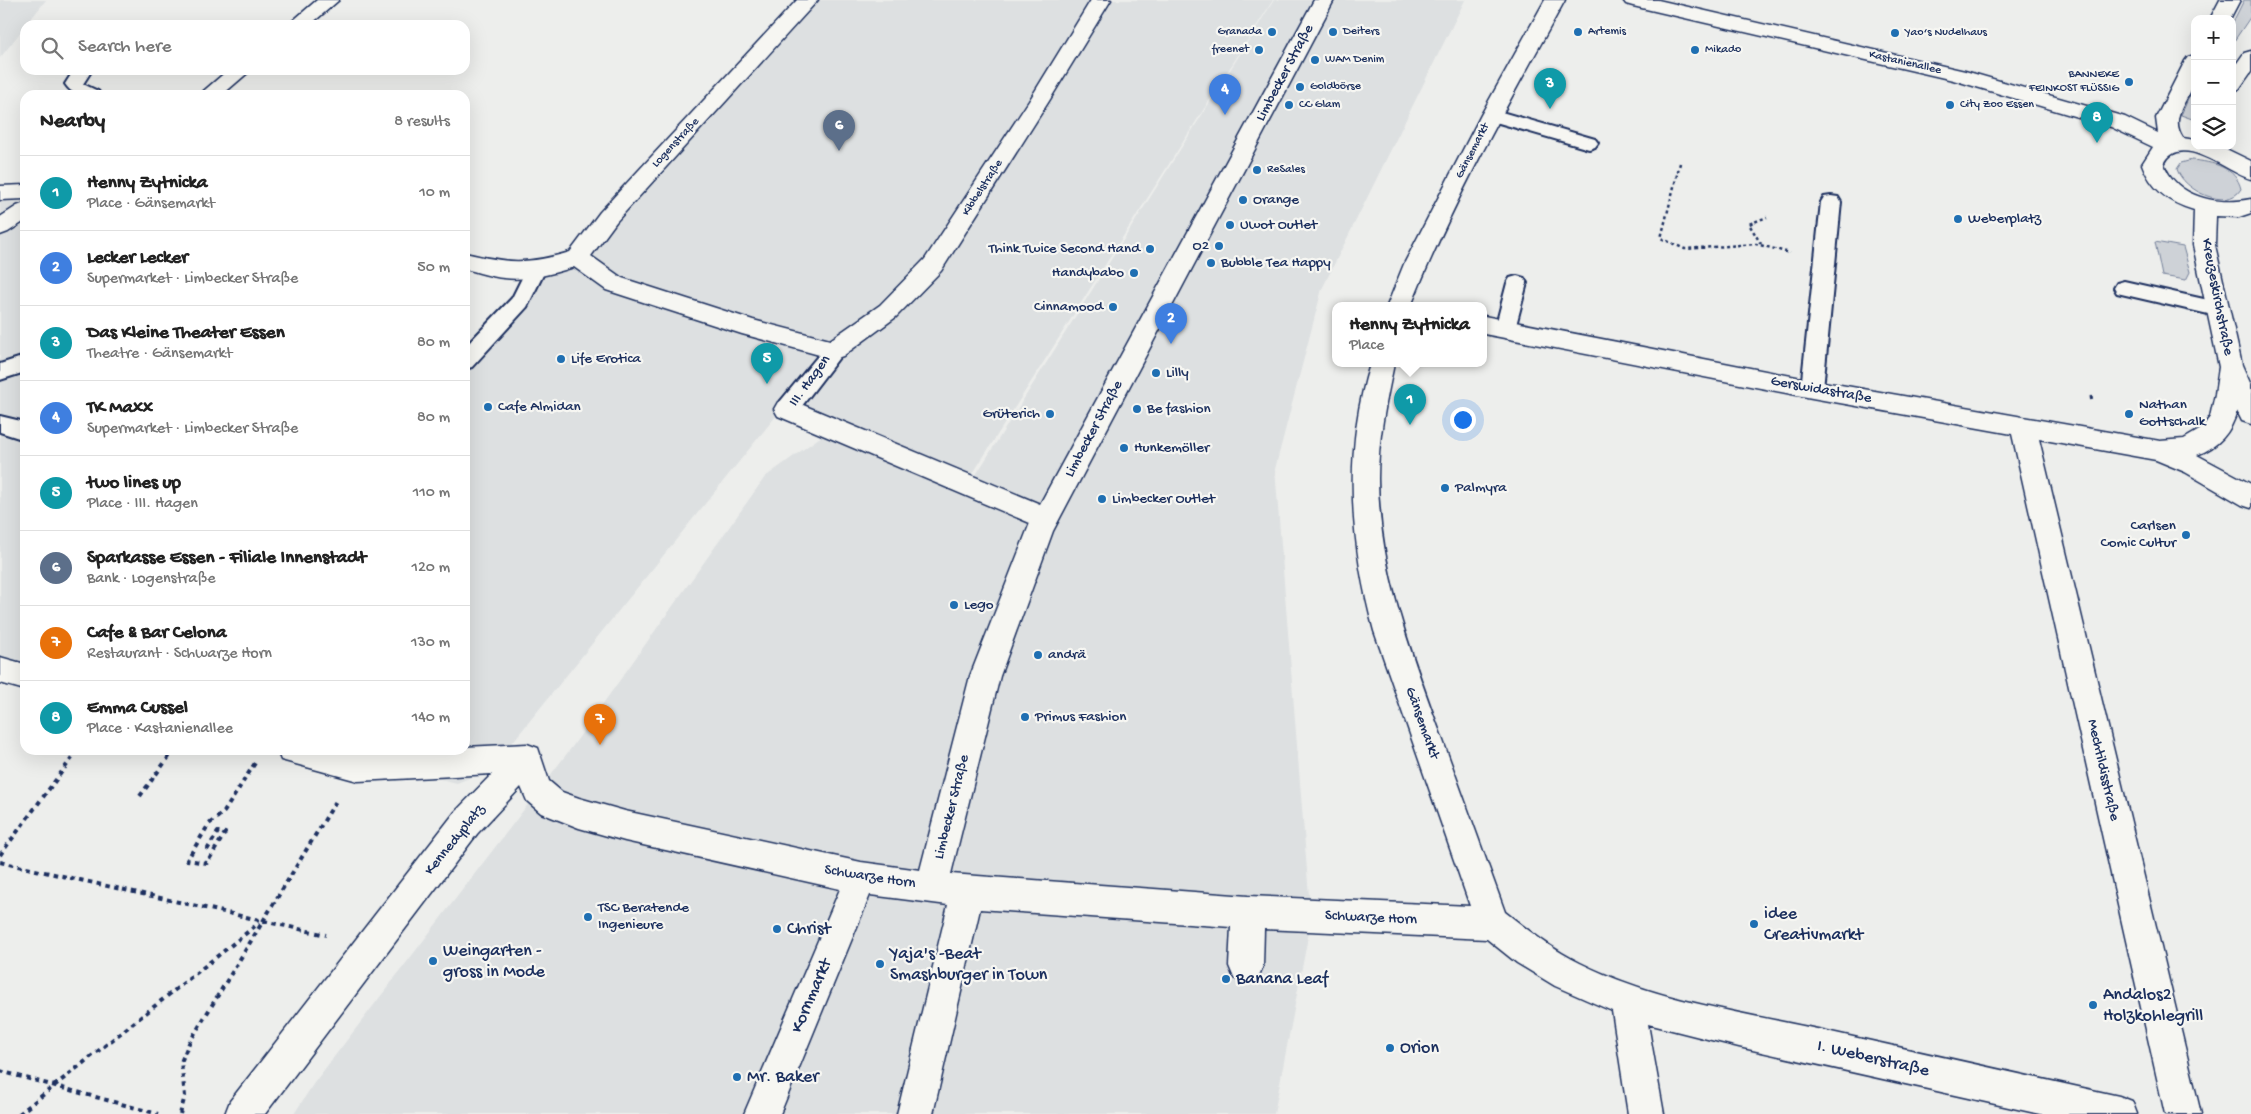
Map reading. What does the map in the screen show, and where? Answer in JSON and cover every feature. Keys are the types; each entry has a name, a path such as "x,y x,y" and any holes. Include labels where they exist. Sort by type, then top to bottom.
{"street":[{"path":"304,20 329,0"},
{"name":"Logenstraße","path":"578,258 608,217 808,0"},
{"name":"Kibbelstraße","path":"834,350 888,311 933,265 1034,109 1101,0"},
{"name":"Limbecker Straße","path":"932,887 985,676 1046,518 1324,0"},
{"name":"Gänsemarkt","path":"1401,302 1416,264 1491,115 1554,0"},
{"name":"Kastanienallee","path":"1633,0 1958,75 2118,122 2174,146 2227,152 2251,172"},
{"path":"2240,79 2251,57"},
{"path":"2191,67 2166,118 2167,130 2174,146 2163,149 2154,158 2154,170 2157,177 2172,191 2205,206 2229,210 2251,206"},
{"path":"216,90 235,75"},
{"path":"0,193 20,192"},
{"name":"Kreuzeskirchstraße","path":"2205,206 2204,245 2230,365 2251,414"},
{"path":"0,227 20,214"},
{"path":"470,262 502,270 536,269 578,258"},
{"name":"III. Hagen","path":"578,258 603,278 614,284 729,321 834,350"},
{"name":"Gerswidastraße","path":"1494,327 1812,389 2160,451 2194,465 2251,497"},
{"name":"Gerswidastraße","path":"2160,451 2188,448 2208,437 2222,422 2227,404 2230,365"},
{"name":"Gänsemarkt","path":"1381,367 1368,417 1366,441 1368,529 1376,581 1389,630 1493,923 1516,944 1554,968 1601,991 1627,1001"},
{"name":"III. Hagen","path":"787,410 1046,518"},
{"name":"Mechtildisstraße","path":"2024,426 2183,1114"},
{"path":"0,670 20,676"},
{"path":"313,755 358,766 527,758"},
{"name":"Schwarze Horn","path":"527,758 538,791 552,803 578,813 625,826 862,878 968,892 1248,912 1493,923"},
{"name":"Kennedyplatz","path":"252,1112 374,943 466,823 527,758"},
{"name":"Kornmarkt","path":"762,1114 862,878"},
{"path":"915,1114 968,892"},
{"path":"1246,966 1248,912"},
{"path":"1627,1001 1646,1114"},
{"name":"I. Weberstraße","path":"1627,1001 1703,1021 2119,1114"}],"lane":[{"path":"79,75 74,84 81,90"},
{"path":"1491,115 1578,142"},
{"path":"1812,389 1831,202"},
{"path":"470,356 520,302 536,269"},
{"path":"1494,327 1516,283"},
{"path":"2124,288 2218,309"},
{"name":"III. Hagen","path":"787,410 834,350"},
{"path":"0,372 20,366"},
{"path":"0,424 20,430"}],"path":[{"path":"1680,163 1661,238 1685,249 1762,245 1780,250"},
{"path":"1762,245 1749,224 1767,217"},
{"path":"2091,396 2092,403"},
{"path":"0,855 74,755"},
{"path":"140,796 170,755"},
{"path":"207,850 218,832 225,833 206,863 187,860 209,824 224,812 258,758"},
{"path":"180,1114 185,1096 181,1062 189,1042 319,826"},
{"path":"0,862 374,943"},
{"path":"19,1114 262,920"},
{"path":"0,1071 158,1114"}],"shaded area":[{"path":"0,0 46,0 30,20 20,20 20,33 0,58"},
{"path":"815,0 1101,0 930,264 784,406 491,769 457,783 342,755 470,755 470,360 546,276 575,264"},
{"path":"1102,0 1273,0 970,478 791,408 836,351 890,313"},
{"path":"1274,0 1465,0 1322,289 1275,469 1311,921 1274,1114 294,1114 314,1083 572,747 765,477 830,430 969,486"},
{"path":"2244,0 2251,0 2251,16 2236,38 2236,16"},
{"path":"2191,93 2191,119 2181,115"},
{"path":"2192,160 2215,164 2229,171 2234,175 2241,189 2234,196 2226,199 2206,196 2196,191 2181,177 2177,169 2181,163"},
{"path":"20,193 20,676 0,671 0,195"},
{"path":"2155,242 2183,247 2190,272 2186,280 2162,276"}],"place":[{"name":"Granada","path":"1272,32"},
{"name":"Deiters","path":"1333,32"},
{"name":"Artemis","path":"1578,32"},
{"name":"Yao‘s Nudelhaus","path":"1895,33"},
{"name":"freenet","path":"1259,50"},
{"name":"Mikado","path":"1695,50"},
{"name":"WAM Denim","path":"1315,60"},
{"name":"BANNEKE FEINKOST FLÜSSIG","path":"2129,82"},
{"name":"Goldbörse","path":"1300,87"},
{"name":"CC Glam","path":"1289,105"},
{"name":"City Zoo Essen","path":"1950,105"},
{"name":"Das Kleine Theater Essen","path":"1550,109"},
{"name":"TK Maxx","path":"1225,115"},
{"name":"Emma Cussel","path":"2097,143"},
{"name":"Sparkasse Essen - Filiale Innenstadt","path":"839,151"},
{"name":"ReSales","path":"1257,170"},
{"name":"Orange","path":"1243,200"},
{"name":"Weberplatz","path":"1958,219"},
{"name":"Uwot Outlet","path":"1230,225"},
{"name":"O2","path":"1219,246"},
{"name":"Think Twice Second Hand","path":"1150,249"},
{"name":"Bubble Tea Happy","path":"1211,263"},
{"name":"Handybabo","path":"1134,273"},
{"name":"Cinnamood","path":"1113,307"},
{"name":"Lecker Lecker","path":"1171,344"},
{"name":"Life Erotica","path":"561,359"},
{"name":"Lilly","path":"1156,373"},
{"name":"two lines up","path":"767,384"},
{"name":"Cafe Almidan","path":"488,407"},
{"name":"Be fashion","path":"1137,409"},
{"name":"Grüterich","path":"1050,414"},
{"name":"Nathan Gottschalk","path":"2129,414"},
{"name":"Henny Zytnicka","path":"1410,425"},
{"name":"Hunkemöller","path":"1124,448"},
{"name":"Palmyra","path":"1445,488"},
{"name":"Limbecker Outlet","path":"1102,499"},
{"name":"Carlsen Comic Cultur","path":"2186,535"},
{"name":"Lego","path":"954,605"},
{"name":"andrä","path":"1038,655"},
{"name":"Primus Fashion","path":"1025,717"},
{"name":"Cafe & Bar Celona","path":"600,745"},
{"name":"TSC Beratende Ingenieure","path":"588,917"},
{"name":"idee Creativmarkt","path":"1754,924"},
{"name":"Christ","path":"777,929"},
{"name":"Weingarten - gross in Mode","path":"433,961"},
{"name":"Yaja's -Beat Smashburger in Town","path":"880,964"},
{"name":"Banana Leaf","path":"1226,979"},
{"name":"Andalos2 Holzkohlegrill","path":"2093,1005"},
{"name":"Orion","path":"1390,1048"},
{"name":"Mr. Baker","path":"737,1077"}]}
